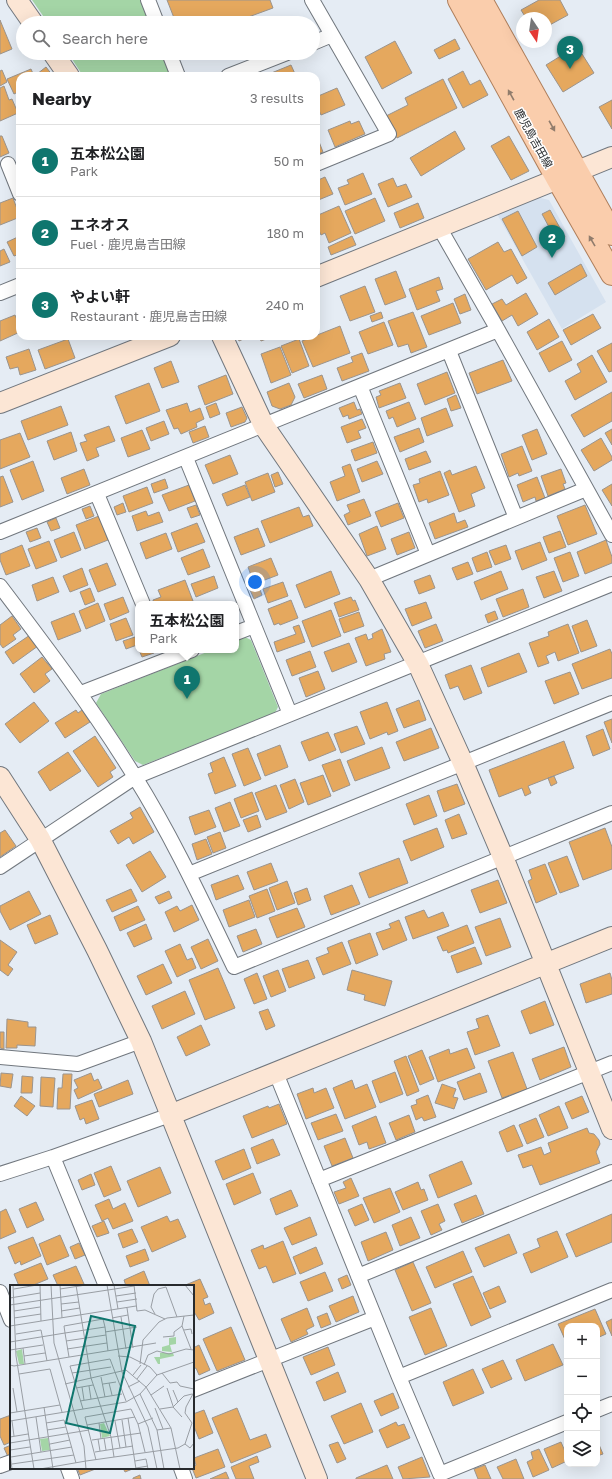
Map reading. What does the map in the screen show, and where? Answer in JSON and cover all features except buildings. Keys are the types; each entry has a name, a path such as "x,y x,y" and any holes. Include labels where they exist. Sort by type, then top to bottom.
{"main road":[{"name":"鹿児島吉田線","path":"459,0 566,175 612,234"},
{"name":"鹿児島吉田線","path":"481,0 566,175 612,274"}],"street":[{"path":"17,0 28,16"},
{"path":"148,0 155,16"},
{"path":"312,0 390,134 320,162"},
{"path":"320,40 332,36"},
{"path":"58,60 65,72"},
{"path":"172,60 176,72"},
{"path":"238,72 269,60"},
{"path":"320,275 612,156"},
{"path":"9,164 16,183"},
{"path":"439,227 612,535"},
{"path":"0,293 16,287"},
{"path":"0,532 186,458 498,330"},
{"path":"0,403 160,340"},
{"path":"224,340 264,426 368,579 418,664 463,763 503,857 612,1129"},
{"path":"449,351 516,518"},
{"path":"360,386 428,554"},
{"path":"186,458 290,714"},
{"path":"368,579 586,489"},
{"path":"97,494 142,601"},
{"path":"0,868 40,839 135,777 418,664 612,584"},
{"path":"0,586 81,694 135,777 189,874 234,968 612,813"},
{"path":"239,632 254,626"},
{"path":"81,694 164,655 175,653"},
{"path":"189,874 612,703"},
{"path":"0,777 40,839 97,950 141,1041 317,1479"},
{"path":"0,1174 53,1157 170,1115 612,937"},
{"path":"0,1057 78,1064 141,1041"},
{"path":"319,1180 612,1063"},
{"path":"276,1073 398,1377 440,1474 564,1423"},
{"path":"53,1157 106,1285"},
{"path":"358,1276 612,1172"},
{"path":"398,1377 612,1290"},
{"path":"0,1292 10,1317"},
{"path":"194,1390 268,1359 375,1318"},
{"path":"600,1409 612,1404"},
{"path":"0,1466 10,1462"},
{"path":"68,1469 72,1479"},
{"path":"181,1469 185,1479"}],"shaded area":[{"path":"537,197 549,200 606,302 562,329 497,214"}],"green space":[{"path":"32,0 141,0 147,16 43,16"},
{"path":"73,60 165,60 170,72 80,72"},
{"path":"245,637 251,640 278,707 275,713 143,765 135,761 96,703 101,694 204,653 239,653 239,639"}],"place":[{"name":"やよい軒","path":"570,69"},
{"name":"エネオス","path":"552,258"},
{"name":"五本松公園","path":"187,699"}]}
